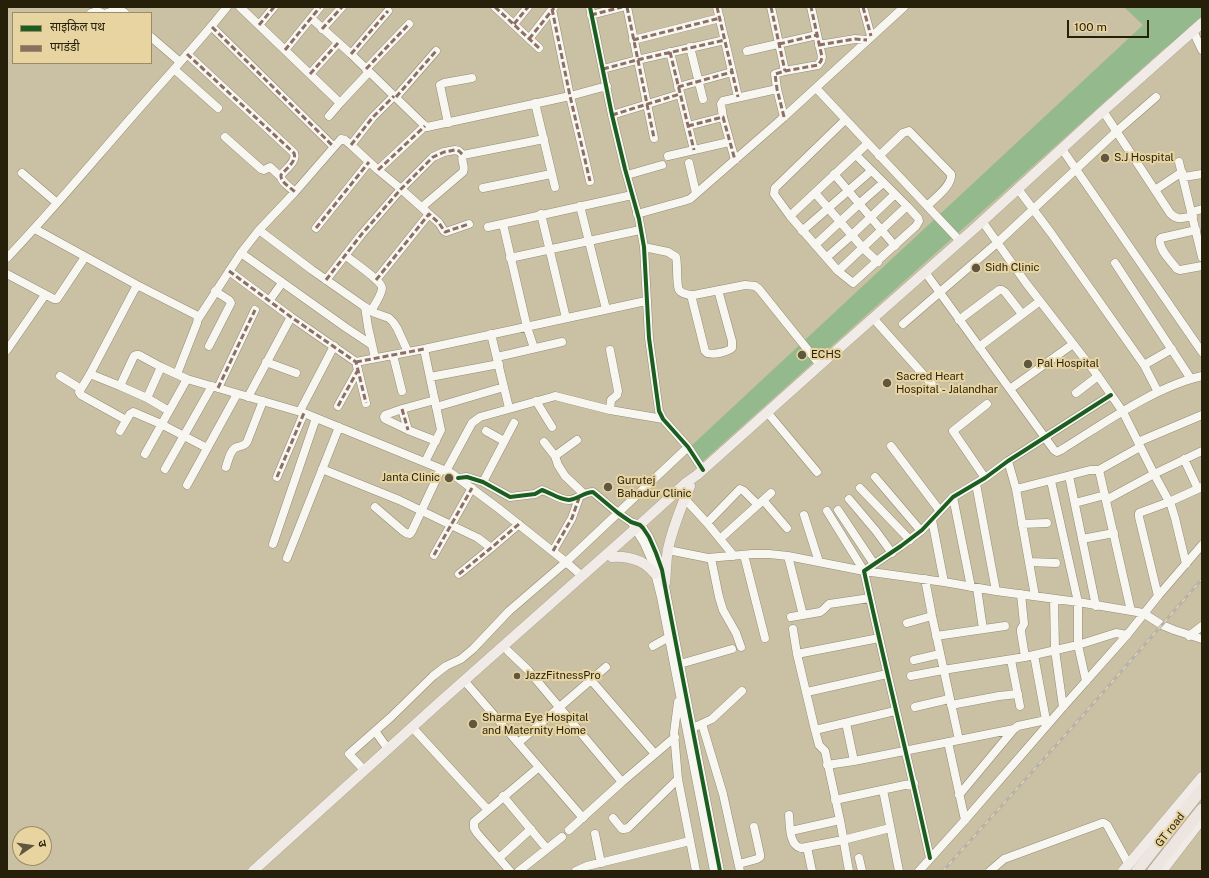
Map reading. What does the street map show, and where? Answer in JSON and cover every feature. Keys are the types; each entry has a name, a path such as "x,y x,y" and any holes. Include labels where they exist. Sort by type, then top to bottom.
{"highway":[{"name":"GT road","path":"1130,869 1202,789"},
{"name":"GT road","path":"1154,871 1202,809"}],"main road":[{"path":"253,871 388,749 508,651 612,557 638,528 687,482 700,473 960,242 1202,23"},
{"path":"262,871 414,729 582,576 690,486 700,473"},
{"path":"664,584 668,550 677,517 690,486"},
{"path":"612,557 621,556 642,562 651,568 655,574"},
{"path":"1130,869 1202,777"},
{"path":"1162,871 1202,819"}],"street":[{"path":"7,258 35,229 212,27 227,7"},
{"path":"240,7 340,103"},
{"path":"259,25 274,7"},
{"path":"285,50 320,7"},
{"path":"322,29 342,7"},
{"path":"514,24 528,7"},
{"path":"622,7 590,11 612,115 644,247 649,338 659,411 663,419 688,447 700,473"},
{"path":"627,7 654,138"},
{"path":"717,7 738,97"},
{"path":"771,7 785,71"},
{"path":"784,116 775,74 818,65 822,60 812,7"},
{"path":"863,7 869,38"},
{"path":"637,214 690,199 816,88 904,7"},
{"path":"498,8 539,48"},
{"path":"529,39 553,8"},
{"path":"553,8 570,96 590,181"},
{"path":"110,12 118,9 123,12"},
{"path":"351,54 388,11"},
{"path":"311,18 368,70 425,126"},
{"path":"633,40 720,18"},
{"path":"330,116 409,24"},
{"path":"212,27 334,147"},
{"path":"1193,31 1202,50"},
{"path":"747,51 817,35"},
{"path":"152,38 218,108"},
{"path":"819,45 869,38"},
{"path":"603,69 690,47 725,40"},
{"path":"310,74 338,43"},
{"path":"690,47 703,99"},
{"path":"351,145 373,117 395,96 436,50"},
{"path":"670,52 694,150"},
{"path":"187,54 294,153 294,159 281,174 281,177"},
{"path":"612,115 647,104 698,81 732,72"},
{"path":"448,123 440,85 472,78"},
{"path":"378,170 425,126 448,123 570,96 607,86"},
{"path":"816,88 960,242"},
{"path":"735,160 723,118 721,102 777,89"},
{"path":"904,324 997,243 1156,97"},
{"path":"535,103 555,187"},
{"path":"1103,111 1118,131 1170,213 1175,218 1202,210"},
{"path":"688,126 723,118"},
{"path":"845,120 775,188 774,194 802,231 838,271 853,283 878,262 916,226 919,221 907,206 856,155"},
{"path":"879,156 903,133 909,131 951,174 949,184 927,206"},
{"path":"225,137 261,169 264,170 272,168 295,192"},
{"path":"463,155 544,139"},
{"path":"177,374 198,319 229,271 259,230 341,140 345,140 422,207 439,223 444,231 470,224"},
{"path":"668,156 729,142"},
{"path":"790,216 867,144"},
{"path":"1062,149 1109,215 1202,352"},
{"path":"326,280 345,255 401,189 436,156 444,152 455,150 459,151 463,155"},
{"path":"422,207 463,172 463,155"},
{"path":"316,228 369,162"},
{"path":"1179,162 1200,243 1202,257"},
{"path":"688,163 696,193"},
{"path":"627,175 662,165"},
{"path":"802,231 871,170"},
{"path":"22,173 57,203"},
{"path":"483,188 551,174"},
{"path":"834,174 895,246"},
{"path":"1155,190 1183,175 1202,174"},
{"path":"815,245 883,183"},
{"path":"1018,189 1144,365 1158,392"},
{"path":"815,193 863,248 878,262"},
{"path":"827,257 871,218 895,194"},
{"path":"488,227 632,195"},
{"path":"580,206 606,309"},
{"path":"838,271 907,206"},
{"path":"376,280 429,214"},
{"path":"541,214 566,318"},
{"path":"982,222 1040,301 1098,376 1123,412 1169,502 1175,518 1186,564"},
{"path":"503,224 527,327 534,348"},
{"path":"35,229 137,285 195,314 198,319"},
{"path":"259,230 368,309 385,316 393,322 408,352"},
{"path":"510,258 640,230"},
{"path":"1196,230 1161,238 1159,242 1163,250 1180,270 1202,266"},
{"path":"644,247 663,250 674,256 680,290 682,292 691,295 750,285 755,286 820,365"},
{"path":"241,254 372,345"},
{"path":"345,255 382,286 382,290 368,309 368,327 375,358"},
{"path":"7,274 54,299 57,299 85,257"},
{"path":"1115,263 1191,379"},
{"path":"229,271 291,317 334,346 357,366 366,403"},
{"path":"925,272 1054,450 1059,451 1158,392 1176,384 1202,376"},
{"path":"269,301 282,283"},
{"path":"126,420 81,395 79,392 137,285"},
{"path":"691,295 705,351 711,354 732,348 732,341 718,290"},
{"path":"959,320 999,290 1005,292 1022,314"},
{"path":"209,346 230,303 229,300 215,291"},
{"path":"7,350 45,294"},
{"path":"338,406 357,366 375,358 424,349 646,301"},
{"path":"979,347 1040,301"},
{"path":"165,469 215,387 255,310"},
{"path":"248,397 291,317"},
{"path":"873,318 937,390"},
{"path":"492,334 509,408"},
{"path":"430,377 498,360 534,348 562,342"},
{"path":"1010,390 1073,344"},
{"path":"276,477 302,412 334,346"},
{"path":"424,349 441,430 425,462"},
{"path":"1144,365 1172,349"},
{"path":"610,350 618,391 611,400 610,410"},
{"path":"120,386 136,354 161,368 187,378 302,412 425,462 458,478 472,488 553,551 582,576"},
{"path":"393,355 402,391"},
{"path":"266,362 296,374"},
{"path":"147,398 161,368"},
{"path":"90,374 147,398 169,411"},
{"path":"60,376 81,389"},
{"path":"1076,393 1098,376"},
{"path":"145,454 187,378"},
{"path":"436,441 384,419 386,415 402,409 436,403 504,386"},
{"path":"187,485 237,394"},
{"path":"864,570 892,553 921,532 953,497 976,484 1008,461 1111,395"},
{"path":"375,507 406,534 410,534 443,470 472,423 480,417 509,408 555,396 610,410 663,419"},
{"path":"226,467 234,450 243,446 247,442 263,401"},
{"path":"536,401 552,427"},
{"path":"985,478 953,431 987,404"},
{"path":"402,409 408,430"},
{"path":"120,431 130,414 133,412 161,424 207,448"},
{"path":"767,412 817,472"},
{"path":"1016,489 1090,470 1099,470 1139,445 1202,415"},
{"path":"273,544 316,418"},
{"path":"483,482 514,423"},
{"path":"287,558 339,427"},
{"path":"486,431 504,441"},
{"path":"555,456 577,440"},
{"path":"544,442 555,456 558,465 565,476 582,496"},
{"path":"891,446 940,511"},
{"path":"364,770 349,754 434,676 446,666 457,662 466,656 509,611 566,562 688,447"},
{"path":"1075,503 1106,497 1202,451"},
{"path":"1158,596 1139,514 1200,488 1184,459"},
{"path":"1008,461 1016,489 1035,596"},
{"path":"322,469 399,500 478,538 491,548"},
{"path":"1099,470 1131,611"},
{"path":"1069,476 1096,606"},
{"path":"458,478 467,477 483,482 510,497 535,494 542,490 567,500 593,492 650,537 664,584 669,637 714,871"},
{"path":"875,477 921,532"},
{"path":"1051,481 1078,602 1078,645 1086,681"},
{"path":"976,484 996,592"},
{"path":"434,555 472,488"},
{"path":"860,488 910,540"},
{"path":"707,523 740,489 760,503 787,528"},
{"path":"720,539 771,493"},
{"path":"553,551 572,518 582,496"},
{"path":"953,497 983,629"},
{"path":"685,499 734,556"},
{"path":"849,499 892,553"},
{"path":"838,510 874,564"},
{"path":"827,511 864,570 930,858"},
{"path":"804,515 819,562"},
{"path":"932,520 944,582"},
{"path":"1022,524 1047,523"},
{"path":"459,574 519,524"},
{"path":"638,528 652,561 655,574 664,596 680,664 720,871"},
{"path":"1082,539 1114,533"},
{"path":"919,871 1127,635 1143,613 1202,545"},
{"path":"668,550 711,558 769,554 788,556 996,592 1078,602 1143,613 1162,625 1188,636 1202,639"},
{"path":"744,555 765,638"},
{"path":"788,556 803,615"},
{"path":"711,558 723,610 736,633 741,647"},
{"path":"1029,562 1056,563"},
{"path":"925,579 959,740"},
{"path":"959,795 1014,729 1018,726 1046,720 1030,656 1021,632 1024,624 1021,594"},
{"path":"791,617 820,612 829,604 870,598"},
{"path":"1054,599 1055,650 1063,707"},
{"path":"907,623 932,616"},
{"path":"936,636 1005,626"},
{"path":"1188,636 1202,626"},
{"path":"793,630 797,654 815,730 819,745 825,751 849,871"},
{"path":"911,676 1011,660 1078,645 1116,633 1127,635"},
{"path":"653,646 669,637"},
{"path":"797,654 879,638"},
{"path":"680,664 732,650"},
{"path":"508,651 528,670 622,782"},
{"path":"914,660 940,654"},
{"path":"1011,660 1020,706"},
{"path":"518,743 606,666"},
{"path":"807,692 887,674"},
{"path":"591,680 656,754"},
{"path":"468,685 583,818"},
{"path":"692,728 712,719 742,691"},
{"path":"679,694 675,736 678,779 696,871"},
{"path":"915,707 1018,694"},
{"path":"815,730 896,711"},
{"path":"846,723 854,760"},
{"path":"702,724 724,794 739,868 760,857 754,827"},
{"path":"414,729 488,810"},
{"path":"827,765 1014,729"},
{"path":"375,731 388,749"},
{"path":"569,830 675,736"},
{"path":"948,742 965,820"},
{"path":"510,871 474,828 474,822 539,767"},
{"path":"613,818 622,829 628,828 678,779"},
{"path":"835,800 914,783"},
{"path":"883,790 899,871"},
{"path":"504,796 547,849"},
{"path":"788,815 793,840 796,847 801,848 843,840 890,828"},
{"path":"791,831 840,820"},
{"path":"990,871 1004,859 1102,822 1107,825 1130,869"},
{"path":"499,858 531,829"},
{"path":"595,834 601,863"},
{"path":"519,871 562,837"},
{"path":"576,871 601,863 690,841"},
{"path":"807,847 812,871"},
{"path":"859,858 862,871"}],"green space":[{"path":"1124,7 1202,7 1202,21 1170,50 1166,47 702,462 690,447 1143,25"}],"railway":[{"path":"943,871 1085,713 1202,579"}],"marked path":[{"path":"259,25 274,7"},
{"path":"285,50 320,7"},
{"path":"322,29 342,7"},
{"path":"495,7 539,48"},
{"path":"514,24 528,7"},
{"path":"591,15 622,7"},
{"path":"627,7 654,138"},
{"path":"717,7 738,97"},
{"path":"771,7 785,71"},
{"path":"784,117 775,74 818,65 822,57 811,7"},
{"path":"863,7 871,36"},
{"path":"529,39 554,8"},
{"path":"552,9 590,181"},
{"path":"351,54 388,11"},
{"path":"633,40 720,18"},
{"path":"366,69 409,24"},
{"path":"212,27 334,147"},
{"path":"779,44 817,35"},
{"path":"819,45 855,39 867,40"},
{"path":"603,69 725,40"},
{"path":"310,74 338,43"},
{"path":"396,97 436,51"},
{"path":"670,52 694,150"},
{"path":"187,54 294,153 295,156 293,162 281,175 281,178 295,192"},
{"path":"678,87 732,72"},
{"path":"612,115 680,94"},
{"path":"351,145 373,117 394,96"},
{"path":"688,126 723,117 735,160"},
{"path":"378,170 425,126"},
{"path":"326,280 361,235 401,189 433,157 444,152 455,150 459,151 463,155"},
{"path":"316,228 369,162"},
{"path":"376,280 429,214 439,223 445,232 469,224"},
{"path":"229,271 291,317 356,362 366,403"},
{"path":"218,388 255,310"},
{"path":"356,362 424,349"},
{"path":"338,406 358,370"},
{"path":"402,409 408,430"},
{"path":"277,477 304,413"},
{"path":"434,555 472,488"},
{"path":"553,551 572,518 579,498"},
{"path":"459,574 519,524"}],"cycle path":[{"path":"590,7 612,115 639,219 644,247 649,338 659,411 663,419 688,447 703,470"},
{"path":"930,858 864,571 922,530 953,497 985,478 1008,461 1111,395"},
{"path":"458,478 467,477 483,482 510,497 535,494 542,490 559,498 569,500 593,492 618,513 643,528 649,537 662,570 720,871"}],"place":[{"name":"S.J Hospital","path":"1105,158"},
{"name":"Sidh Clinic","path":"976,268"},
{"name":"ECHS","path":"802,355"},
{"name":"Pal Hospital","path":"1028,364"},
{"name":"Sacred Heart Hospital - Jalandhar","path":"887,383"},
{"name":"Janta Clinic","path":"449,478"},
{"name":"Gurutej Bahadur Clinic","path":"608,487"},
{"name":"JazzFitnessPro","path":"517,676"},
{"name":"Sharma Eye Hospital and Maternity Home","path":"473,724"}]}
